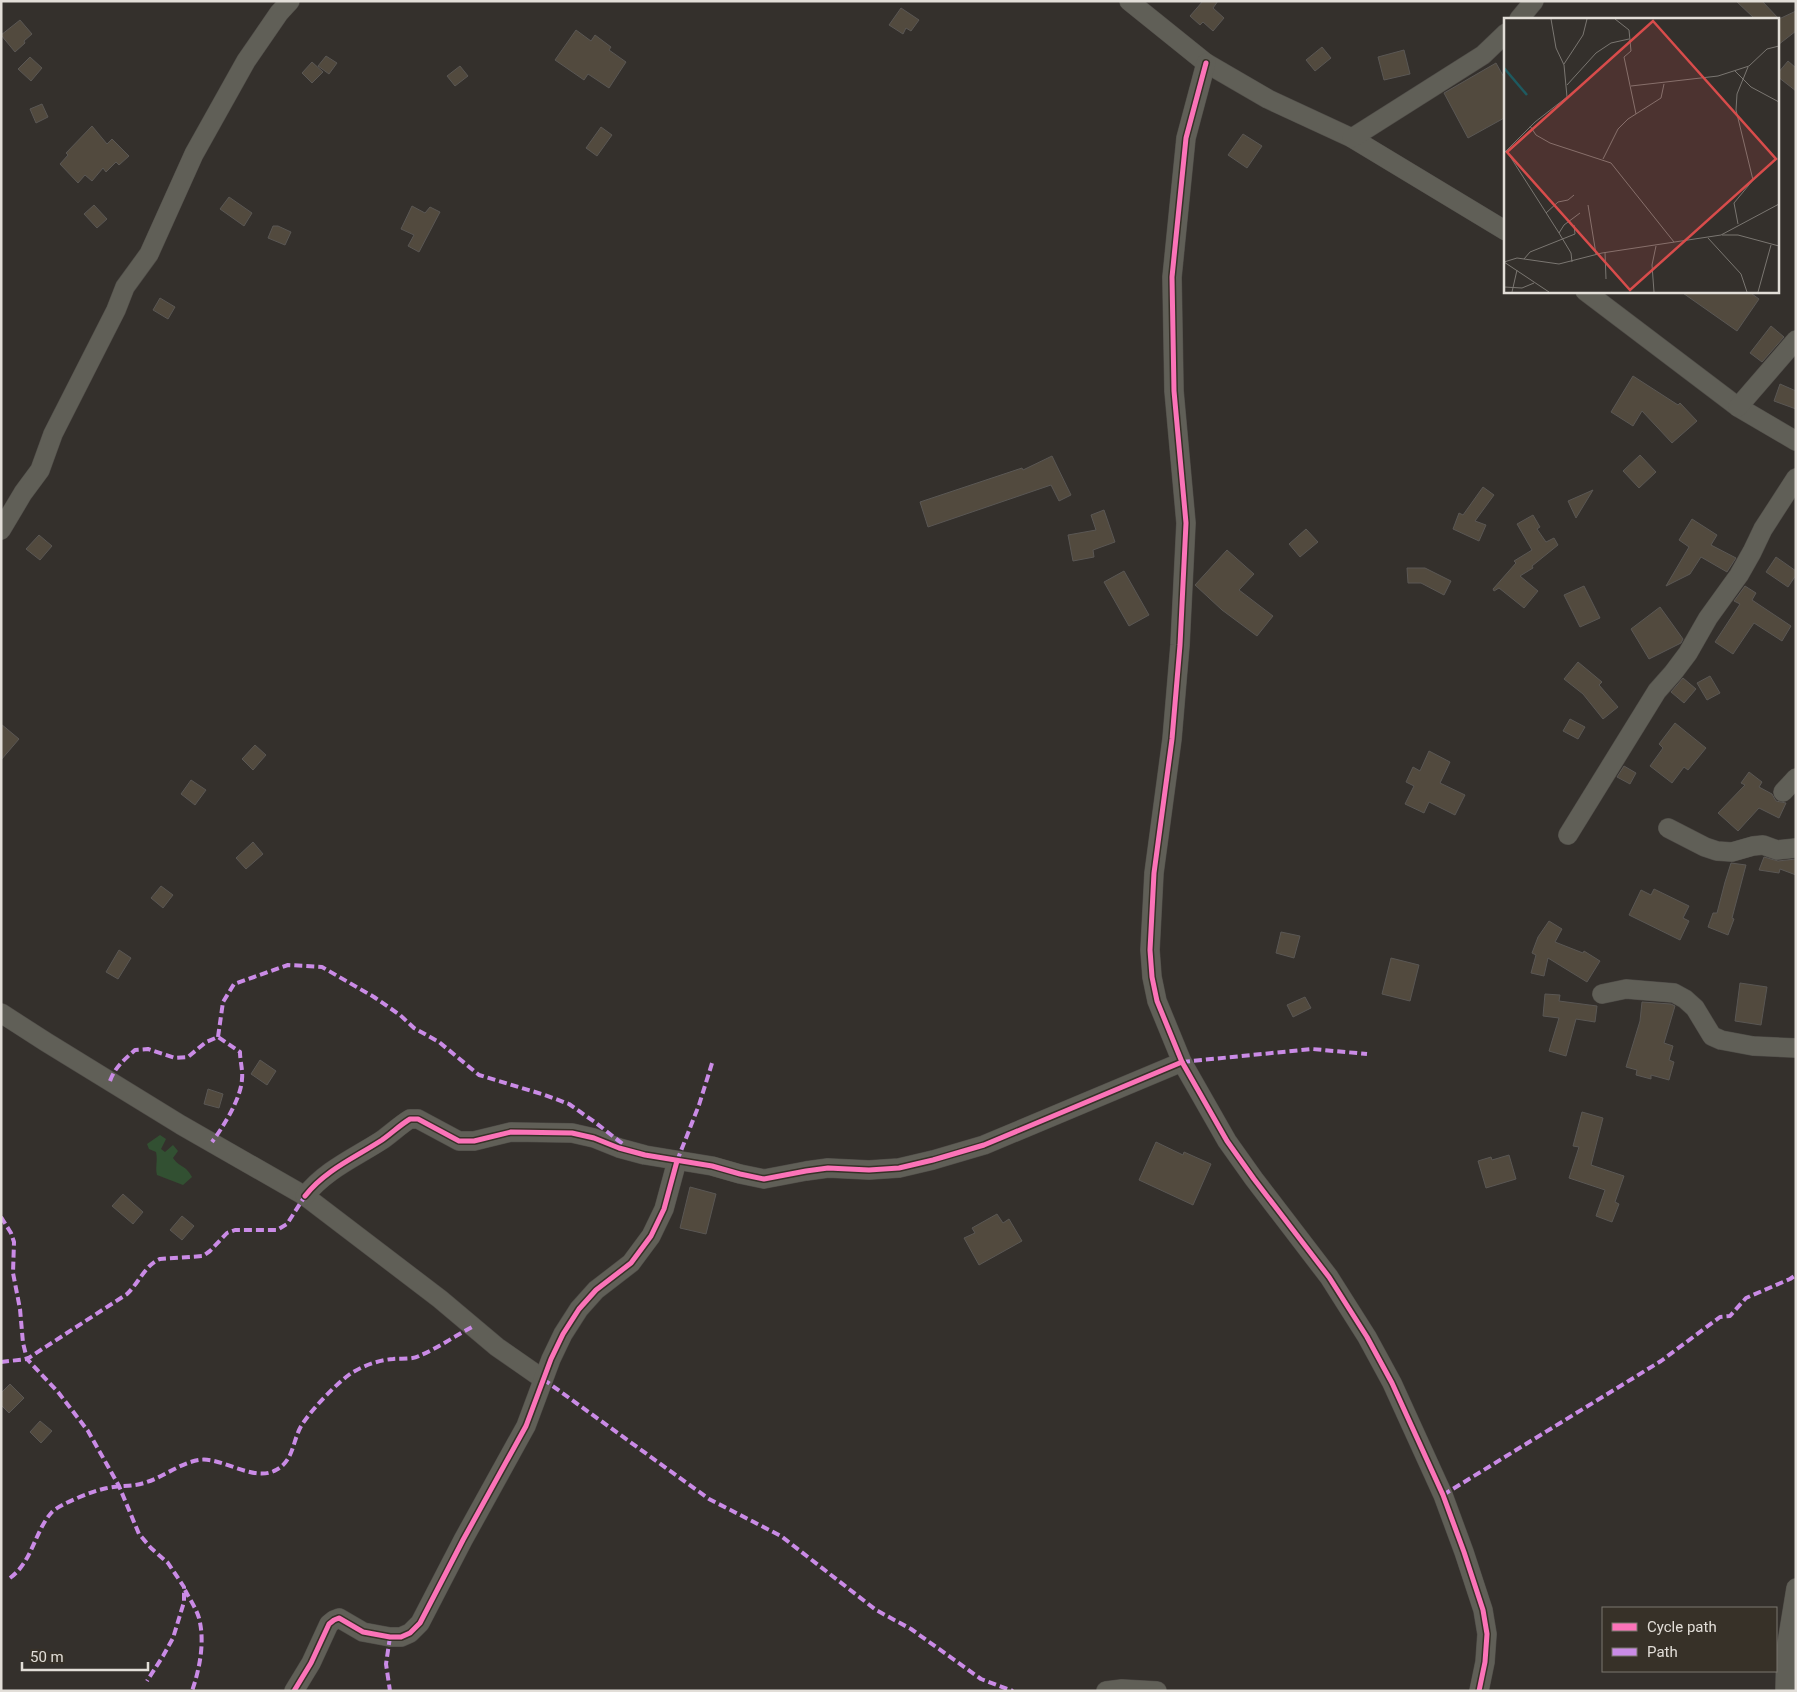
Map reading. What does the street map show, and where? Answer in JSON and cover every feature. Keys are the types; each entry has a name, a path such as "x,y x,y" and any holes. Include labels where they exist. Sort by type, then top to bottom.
{"street":[{"path":"1,530 23,493 40,470 52,434 116,310 125,287 149,254 194,154 246,61 279,13 290,1"},
{"path":"1128,1 1206,62 1268,99 1352,138 1504,230"},
{"path":"1520,18 1534,1"},
{"path":"1352,138 1483,55 1504,35"},
{"path":"1206,62 1186,138 1172,277 1174,391 1186,523 1176,692 1164,806 1154,873 1150,950 1157,1001 1182,1062 1227,1141 1328,1277 1367,1337 1392,1383 1443,1495 1483,1610 1487,1634 1485,1662 1479,1691"},
{"path":"1586,292 1738,407 1796,441"},
{"path":"1738,407 1796,340"},
{"path":"1568,835 1657,691 1688,653 1708,618 1738,575 1763,529 1796,478"},
{"path":"1668,828 1717,851 1732,852 1763,845 1777,850 1796,848"},
{"path":"1602,994 1626,989 1674,993 1685,999 1695,1008 1712,1036 1721,1040 1753,1046 1796,1048"},
{"path":"1,1013 181,1125 305,1196 440,1299 497,1347 544,1379"},
{"path":"305,1196 322,1178 382,1140 410,1119 418,1119 459,1141 474,1141 511,1132 572,1133 594,1138 638,1153 712,1166 764,1179 828,1168 869,1170 899,1168 984,1145 1182,1062"},
{"path":"294,1691 311,1663 329,1624 334,1620 339,1618 362,1632 390,1637 410,1633 420,1623 526,1426 551,1359 563,1334 579,1309 596,1290 631,1263 651,1236 664,1209 677,1161"},
{"path":"1785,1691 1786,1649 1796,1588"},
{"path":"1106,1691 1122,1688 1157,1691"}],"green space":[{"path":"160,1135 166,1139 161,1149 165,1152 173,1145 178,1151 173,1158 192,1177 183,1185 157,1175 156,1152 149,1149 147,1144"}],"building":[{"path":"1203,1 1218,1 1213,8 1224,18 1213,31 1203,22 1200,25 1190,16"},
{"path":"1736,1 1762,1 1778,18 1754,18"},
{"path":"901,8 919,20 911,31 906,28 903,34 889,25"},
{"path":"1796,11 1796,31 1780,43 1780,19"},
{"path":"20,20 32,34 15,52 1,35"},
{"path":"576,30 591,41 595,35 611,47 609,50 626,62 609,88 588,74 584,80 555,60"},
{"path":"1322,47 1331,58 1315,71 1306,60"},
{"path":"1404,50 1410,74 1384,80 1378,57"},
{"path":"326,56 337,63 329,74 318,66"},
{"path":"30,57 42,68 31,81 18,69"},
{"path":"1788,61 1796,68 1796,91 1780,79 1780,71"},
{"path":"312,62 323,72 312,83 302,73"},
{"path":"1496,63 1504,77 1504,118 1468,138 1444,93"},
{"path":"460,66 468,76 455,86 447,76"},
{"path":"42,104 48,117 36,123 30,109"},
{"path":"92,126 107,144 112,139 129,156 119,165 116,162 106,172 103,168 92,181 85,175 78,183 60,164 68,155 66,153"},
{"path":"601,127 612,135 597,156 586,148"},
{"path":"1243,134 1262,146 1247,168 1228,155"},
{"path":"229,197 252,213 244,226 220,209"},
{"path":"94,205 107,219 97,228 84,214"},
{"path":"412,206 425,213 430,207 440,212 419,252 408,246 414,235 401,229"},
{"path":"273,226 278,226 291,232 285,245 268,238"},
{"path":"1681,292 1749,292 1759,299 1737,331"},
{"path":"160,298 175,307 168,319 153,310"},
{"path":"1771,326 1784,337 1762,362 1750,353"},
{"path":"1633,376 1678,405 1680,403 1697,421 1672,443 1642,411 1633,426 1611,412"},
{"path":"1780,384 1796,391 1796,409 1774,401"},
{"path":"1640,455 1656,472 1639,488 1623,471"},
{"path":"1052,456 1071,495 1059,501 1051,485 928,527 920,502 1022,468 1023,470"},
{"path":"1483,487 1494,495 1475,521 1486,525 1479,541 1453,529 1459,513 1463,515"},
{"path":"1593,490 1576,518 1568,501"},
{"path":"1104,510 1115,542 1093,550 1094,557 1073,561 1068,535 1096,530 1091,515"},
{"path":"1533,515 1540,527 1537,529 1546,542 1554,538 1558,545 1532,566 1533,568 1520,576 1538,591 1524,608 1499,588 1494,591 1493,589 1516,563 1514,561 1532,550 1517,524"},
{"path":"1692,519 1717,535 1711,545 1736,558 1727,572 1701,557 1690,574 1666,586 1689,547 1679,540"},
{"path":"1306,529 1318,542 1300,557 1289,544"},
{"path":"39,535 52,546 40,560 26,549"},
{"path":"1227,550 1254,574 1239,590 1273,616 1257,636 1222,610 1195,585"},
{"path":"1776,557 1796,571 1796,575 1788,587 1766,572"},
{"path":"1407,568 1425,568 1451,581 1444,595 1421,583 1408,583"},
{"path":"1124,571 1149,615 1129,626 1104,582"},
{"path":"1584,586 1600,618 1580,627 1564,595"},
{"path":"1745,586 1756,593 1752,600 1791,626 1782,641 1754,623 1733,654 1715,642 1740,604 1734,601"},
{"path":"1660,607 1683,639 1681,643 1649,659 1631,629"},
{"path":"1578,662 1602,682 1599,685 1618,707 1603,719 1583,694 1564,679"},
{"path":"1710,676 1720,693 1707,700 1697,683"},
{"path":"1683,678 1696,689 1684,703 1671,692"},
{"path":"1570,719 1585,727 1578,739 1563,731"},
{"path":"1675,723 1706,748 1688,770 1684,767 1672,783 1650,766 1663,748 1659,744"},
{"path":"1,724 19,739 1,760"},
{"path":"255,745 266,755 253,770 242,759"},
{"path":"1429,751 1450,762 1440,783 1465,795 1455,815 1429,802 1424,813 1405,804 1414,786 1406,782 1413,767 1420,771"},
{"path":"1624,766 1636,773 1630,784 1617,777"},
{"path":"1749,772 1762,782 1759,787 1772,794 1776,801 1786,803 1779,818 1759,808 1738,831 1718,813 1745,785 1741,783"},
{"path":"191,780 206,790 195,805 181,794"},
{"path":"253,842 263,854 246,869 236,858"},
{"path":"1764,857 1778,861 1796,859 1796,875 1780,869 1779,873 1759,870"},
{"path":"1731,863 1746,865 1732,918 1734,919 1728,935 1708,927 1713,913 1717,913"},
{"path":"161,886 173,895 163,908 151,898"},
{"path":"1654,889 1689,906 1683,918 1689,921 1680,940 1629,915 1641,890 1651,895"},
{"path":"1549,921 1562,929 1555,942 1583,953 1584,951 1600,961 1587,982 1548,958 1544,976 1531,973 1536,955 1532,953 1538,937"},
{"path":"1281,932 1300,936 1294,958 1276,953"},
{"path":"119,950 131,958 118,979 106,972"},
{"path":"1391,958 1419,965 1410,1001 1382,994"},
{"path":"1740,983 1767,987 1761,1025 1735,1021"},
{"path":"1545,994 1560,995 1559,1001 1597,1006 1595,1022 1576,1019 1566,1056 1549,1051 1559,1018 1543,1016"},
{"path":"1305,997 1311,1008 1293,1017 1287,1005"},
{"path":"1642,1002 1671,1004 1675,1006 1664,1043 1673,1046 1669,1060 1674,1062 1669,1080 1651,1075 1651,1079 1636,1075 1637,1070 1626,1067 1640,1021"},
{"path":"260,1060 276,1071 267,1085 251,1074"},
{"path":"208,1089 223,1094 219,1108 204,1104"},
{"path":"1582,1112 1603,1118 1591,1165 1624,1176 1615,1202 1619,1204 1612,1222 1596,1216 1605,1190 1569,1178 1579,1147 1573,1146"},
{"path":"1156,1142 1183,1155 1184,1152 1211,1164 1193,1205 1139,1180"},
{"path":"1509,1155 1516,1179 1486,1188 1478,1161 1491,1157 1492,1160"},
{"path":"690,1187 716,1194 706,1234 680,1228"},
{"path":"123,1194 143,1212 133,1224 112,1206"},
{"path":"997,1214 1003,1223 1009,1219 1022,1241 979,1265 964,1238 975,1233 972,1228"},
{"path":"182,1216 194,1226 182,1240 170,1230"},
{"path":"10,1384 24,1398 9,1413 1,1405 1,1393"},
{"path":"40,1421 52,1431 41,1443 30,1432"}],"marked path":[{"path":"218,1037 223,1002 234,984 288,965 322,967 374,997 400,1015 414,1028 439,1042 479,1075 569,1104 624,1145"},
{"path":"110,1081 117,1068 135,1050 148,1049 175,1058 188,1057 206,1042 218,1037 240,1052 242,1076 241,1087 235,1104 212,1142"},
{"path":"1182,1062 1312,1049 1367,1054"},
{"path":"677,1161 699,1105 713,1060"},
{"path":"1,1362 27,1359 127,1294 150,1265 160,1259 203,1256 227,1233 235,1230 277,1230 287,1224 305,1196"},
{"path":"1,1217 14,1242 13,1273 27,1359 58,1392 88,1431 119,1486 139,1534 168,1563 184,1587 184,1602 173,1638 147,1681"},
{"path":"1443,1495 1661,1361 1720,1317 1730,1316 1746,1298 1796,1275"},
{"path":"10,1578 18,1571 29,1555 46,1520 52,1512 62,1505 102,1489 147,1482 185,1464 199,1460 208,1460 258,1473 276,1470 287,1461 303,1423 331,1390 350,1374 376,1362 416,1357 472,1327"},
{"path":"543,1379 709,1499 781,1536 876,1610 911,1629 981,1679 1013,1691"},
{"path":"185,1590 198,1614 202,1636 199,1664 192,1691"},
{"path":"390,1637 386,1664 390,1691"}],"cycle path":[{"path":"1206,63 1186,138 1172,277 1174,391 1186,523 1180,645 1172,739 1154,873 1150,950 1152,977 1157,1001 1182,1062 1227,1141 1329,1277 1367,1337 1392,1383 1443,1495 1483,1610 1487,1634 1485,1662 1479,1691"},
{"path":"305,1196 331,1171 382,1140 410,1119 418,1119 459,1141 474,1141 511,1132 572,1133 594,1138 619,1148 645,1155 712,1166 764,1179 828,1168 869,1170 899,1168 984,1145 1182,1062"},
{"path":"294,1691 311,1663 329,1624 334,1620 339,1618 363,1632 390,1637 401,1637 410,1633 420,1623 526,1426 551,1359 563,1334 579,1309 596,1290 631,1263 651,1236 664,1209 677,1161"}]}
